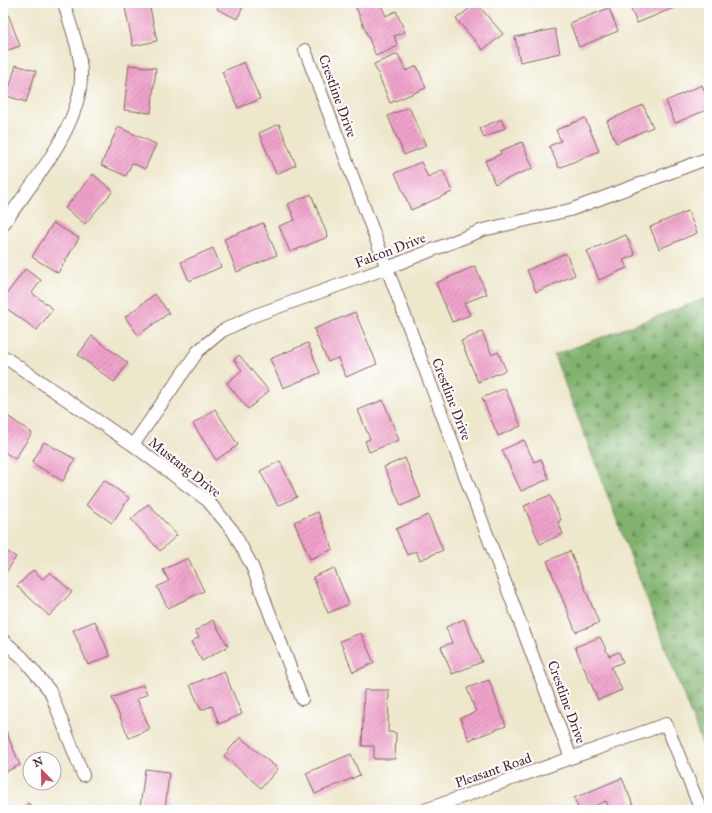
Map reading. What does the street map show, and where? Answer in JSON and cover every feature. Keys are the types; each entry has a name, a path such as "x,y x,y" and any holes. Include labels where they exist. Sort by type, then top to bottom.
{"street":[{"path":"3,225 59,144 76,110 81,75 75,41 64,3"},
{"name":"Crestline Drive","path":"305,50 571,758"},
{"name":"Falcon Drive","path":"133,445 198,351 222,331 253,316 387,268 483,230 570,210 709,158"},
{"name":"Mustang Drive","path":"3,356 133,445 208,501 234,531 252,566 302,698"},
{"path":"3,640 24,658 50,691 83,775"},
{"name":"Pleasant Road","path":"425,810 449,806 571,758 666,724 700,810"}],"green space":[{"path":"709,297 709,762 554,355"}],"building":[{"path":"124,3 149,3 157,41 133,46"},
{"path":"220,3 245,3 237,19 217,9"},
{"path":"358,3 380,3 386,16 396,11 405,32 394,36 398,46 376,56 355,5"},
{"path":"476,3 503,34 483,50 456,19"},
{"path":"628,3 674,3 676,7 637,23"},
{"path":"609,8 618,31 579,47 570,23"},
{"path":"7,11 20,46 3,52 3,13"},
{"path":"555,29 560,53 520,62 515,37"},
{"path":"398,54 406,71 417,66 426,88 390,103 374,64"},
{"path":"244,62 260,99 238,108 222,72"},
{"path":"16,65 36,71 26,102 7,96"},
{"path":"129,65 156,68 151,113 124,110"},
{"path":"702,85 709,101 709,109 675,123 666,101"},
{"path":"643,105 653,127 616,143 607,121"},
{"path":"409,107 426,146 404,155 388,116"},
{"path":"585,118 599,151 559,168 549,146 561,141 556,130"},
{"path":"501,119 505,128 484,138 480,128"},
{"path":"279,124 296,165 276,174 259,133"},
{"path":"3,127 8,134 3,138"},
{"path":"118,127 156,144 145,169 132,163 126,176 101,165"},
{"path":"522,142 533,168 495,184 485,161 501,154 500,151"},
{"path":"421,162 428,177 443,170 452,192 411,210 395,173"},
{"path":"93,174 113,191 85,224 65,208"},
{"path":"311,194 328,237 290,252 279,226 295,220 288,204"},
{"path":"688,211 697,233 659,249 650,227"},
{"path":"53,223 79,238 58,273 32,257"},
{"path":"263,223 277,255 237,272 224,239"},
{"path":"626,235 635,255 623,260 627,268 599,280 587,251"},
{"path":"213,248 221,267 189,281 181,262"},
{"path":"566,253 575,275 536,292 527,270"},
{"path":"475,266 487,294 464,303 470,315 452,322 436,283"},
{"path":"25,269 41,280 32,293 53,309 37,330 3,306 3,299"},
{"path":"155,294 169,313 138,335 125,317"},
{"path":"355,312 377,364 346,377 338,358 328,362 314,329"},
{"path":"482,332 492,355 498,352 506,370 478,382 461,341"},
{"path":"92,336 128,363 114,382 78,355"},
{"path":"308,343 320,373 283,388 270,359"},
{"path":"239,355 269,391 248,409 227,383 242,370 234,360"},
{"path":"505,388 521,426 498,436 482,398"},
{"path":"383,400 399,440 369,452 365,441 370,439 358,410"},
{"path":"215,409 238,445 216,460 193,424"},
{"path":"3,413 32,433 15,459 3,451"},
{"path":"524,440 534,462 541,459 549,479 521,491 502,450"},
{"path":"44,442 75,459 63,481 32,463"},
{"path":"405,458 421,497 401,506 384,467"},
{"path":"280,461 297,497 278,506 260,471"},
{"path":"104,480 129,498 112,523 86,505"},
{"path":"550,495 561,520 558,522 563,534 540,544 524,506"},
{"path":"148,504 177,535 160,551 131,519"},
{"path":"318,512 333,549 310,559 294,522"},
{"path":"428,515 443,550 420,560 416,551 407,555 396,529"},
{"path":"3,549 16,557 3,577"},
{"path":"570,551 599,623 576,632 547,561"},
{"path":"188,558 204,591 168,608 157,587 169,581 163,570"},
{"path":"334,568 349,604 328,613 313,577"},
{"path":"33,570 43,579 50,572 72,592 49,616 17,586"},
{"path":"464,619 482,662 452,674 441,647 452,643 446,627"},
{"path":"213,620 228,646 202,661 191,642 199,637 195,631"},
{"path":"95,621 110,656 88,665 73,630"},
{"path":"361,633 374,663 353,672 340,641"},
{"path":"600,637 609,656 619,652 623,662 611,667 622,690 598,700 575,647"},
{"path":"224,671 242,714 219,724 212,706 201,710 190,685"},
{"path":"489,680 506,726 469,740 460,718 476,712 467,688"},
{"path":"143,685 147,694 137,699 150,729 129,738 112,698"},
{"path":"364,690 389,690 388,732 396,733 395,759 374,759 374,746 362,746"},
{"path":"3,724 20,765 3,773"},
{"path":"240,737 278,769 261,788 224,756"},
{"path":"351,754 360,775 315,794 306,773"},
{"path":"145,769 169,772 165,810 140,808"},
{"path":"622,778 633,805 620,810 610,810 606,801 585,810 579,810 574,798"},
{"path":"28,803 36,810 22,810"}]}
